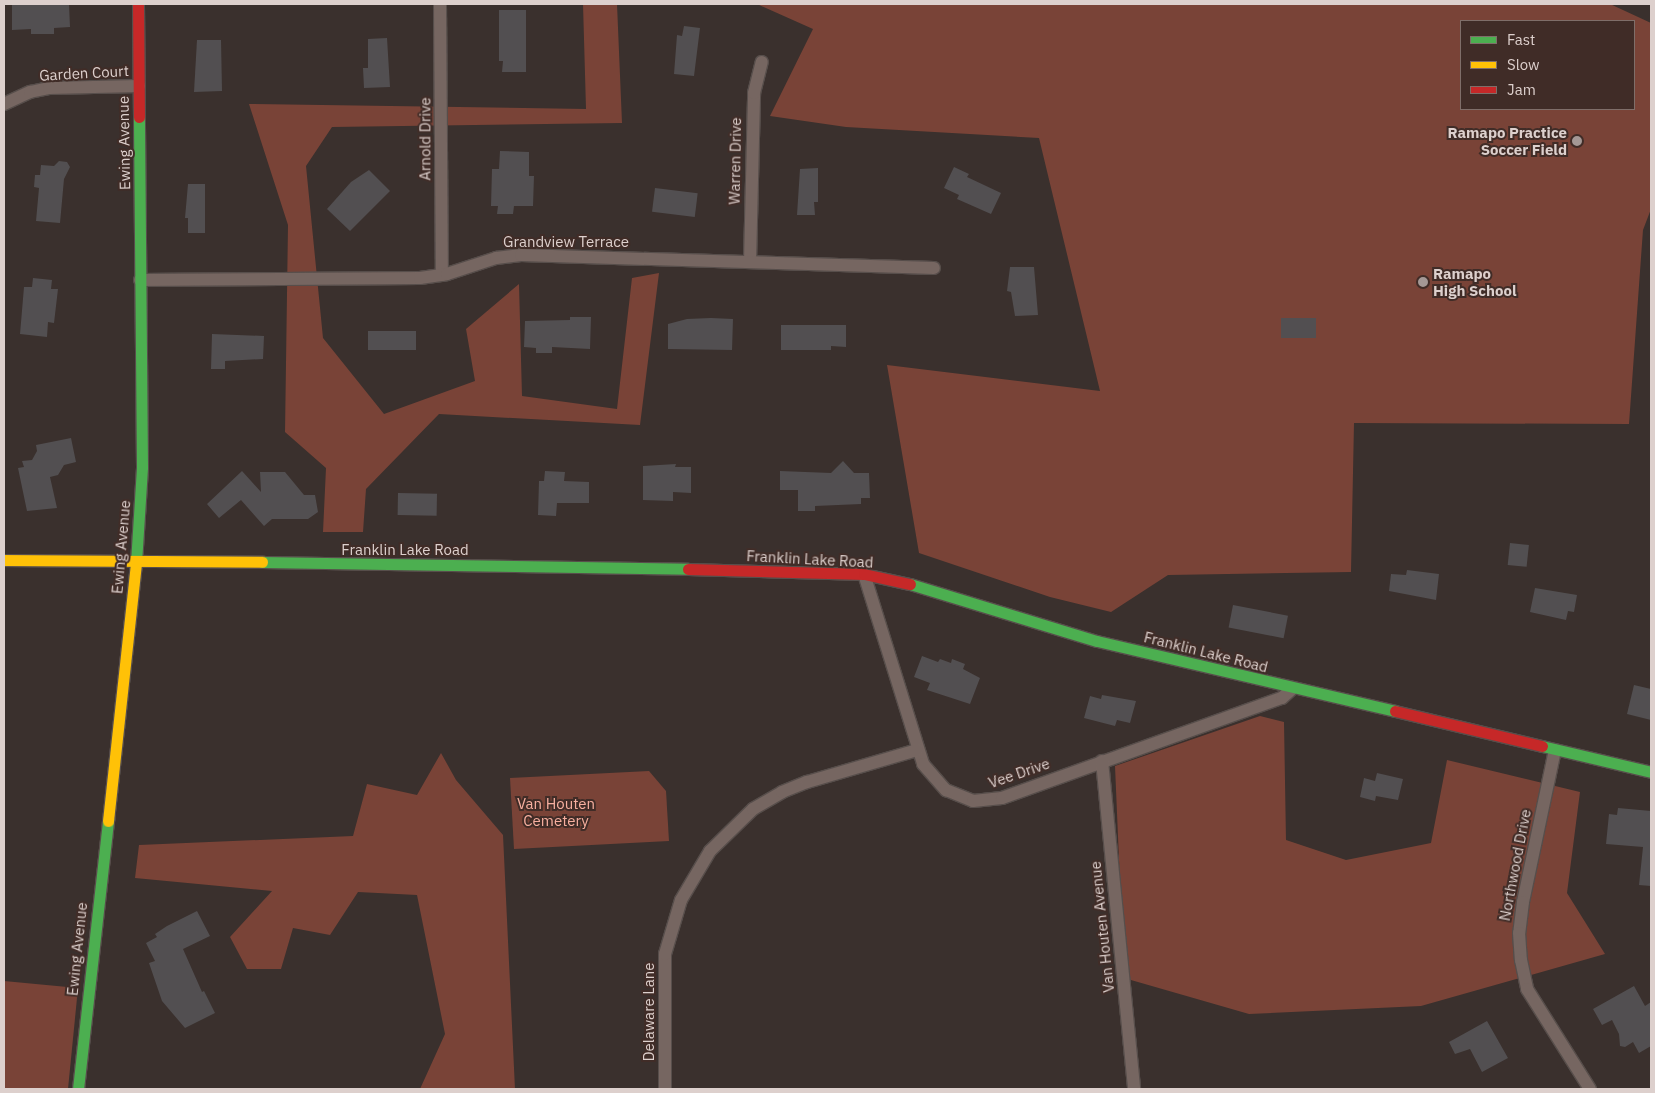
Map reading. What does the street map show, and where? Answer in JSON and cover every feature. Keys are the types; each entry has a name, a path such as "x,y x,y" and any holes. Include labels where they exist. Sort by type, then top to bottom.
{"main road":[{"name":"Ewing Avenue","path":"78,1089 136,563 142,467 138,4"},
{"name":"Franklin Lake Road","path":"4,560 136,563 540,565 864,574 922,587 1050,629 1651,772"}],"street":[{"name":"Arnold Drive","path":"440,4 442,275"},
{"name":"Warren Drive","path":"750,262 752,117 754,93 762,62"},
{"name":"Garden Court","path":"4,104 30,92 49,88 138,86"},
{"name":"Grandview Terrace","path":"140,280 420,278 442,275 496,258 521,255 934,268"},
{"name":"Vee Drive","path":"864,574 918,750 933,778 946,790 973,801 1002,798 1282,698 1292,688"},
{"name":"Delaware Lane","path":"665,1089 665,954 681,900 710,851 753,810 782,792 807,782 918,750"},
{"name":"Northwood Drive","path":"1555,750 1518,933 1527,989 1590,1089"},
{"name":"Van Houten Avenue","path":"1102,761 1134,1089"}],"green space":[{"path":"583,4 617,4 622,123 332,127 306,166 323,338 384,414 475,381 466,329 519,284 522,396 617,409 632,278 659,273 640,425 439,414 366,489 363,532 323,532 326,468 285,432 288,225 249,104 586,109"},
{"name":"Ramapo High School","path":"757,4 1610,4 1651,23 1651,209 1643,230 1629,424 1354,423 1351,572 1168,575 1111,612 1050,597 919,553 887,365 1100,391 1039,138 846,127 770,116 813,29"},
{"path":"1260,716 1284,722 1286,840 1346,860 1431,843 1447,760 1580,792 1567,893 1605,954 1421,1006 1249,1014 1124,978 1115,766"},
{"path":"441,753 456,780 503,835 515,1089 420,1089 445,1034 417,895 358,892 330,935 293,928 281,969 247,969 230,937 272,891 135,878 139,845 353,836 367,784 417,795"},
{"name":"Van Houten Cemetery","path":"649,771 666,791 669,841 514,849 510,778"},
{"path":"4,981 78,988 68,1089 4,1089"}],"building":[{"path":"12,4 69,4 70,27 54,28 54,34 31,34 31,29 12,30"},
{"path":"499,10 526,10 526,72 502,72 503,61 499,61"},
{"path":"684,26 700,28 694,76 674,74 677,35 682,36"},
{"path":"387,38 390,87 364,88 363,68 368,68 368,39"},
{"path":"197,40 221,40 222,91 194,92"},
{"path":"500,151 529,152 529,176 534,176 533,206 514,206 513,214 497,214 498,206 491,206 492,169 499,169"},
{"path":"59,161 67,162 70,167 64,179 60,223 36,221 39,188 34,187 35,175 40,175 41,165 54,166"},
{"path":"954,167 969,174 967,177 1001,193 991,214 957,199 959,195 944,188"},
{"path":"818,168 818,202 814,202 815,215 797,215 800,169"},
{"path":"369,170 390,191 350,231 327,209 351,182"},
{"path":"188,184 205,184 205,233 188,233 188,218 185,218"},
{"path":"655,188 698,193 695,217 652,212"},
{"path":"1010,267 1034,267 1038,315 1015,316 1011,292 1007,291"},
{"path":"33,278 52,280 51,289 58,289 54,323 48,322 47,337 20,334 24,287 32,287"},
{"path":"570,317 591,317 590,349 552,347 552,353 536,353 536,348 524,347 525,321 570,320"},
{"path":"1281,318 1316,318 1316,338 1281,338"},
{"path":"687,319 733,319 732,350 668,349 668,324"},
{"path":"781,325 846,325 846,347 831,346 831,350 781,350"},
{"path":"368,331 416,331 416,350 368,350"},
{"path":"212,334 264,336 263,359 225,361 225,369 211,369"},
{"path":"71,438 76,462 64,465 58,475 50,477 57,508 27,511 18,468 24,467 22,461 32,460 37,451 36,445"},
{"path":"843,461 854,473 869,473 870,498 861,498 861,504 815,506 815,511 798,511 798,490 780,490 780,471 831,473"},
{"path":"676,464 675,467 691,467 691,493 673,492 673,501 643,500 643,466"},
{"path":"242,471 261,492 260,472 285,472 304,495 315,495 318,512 308,519 272,519 264,526 241,500 219,518 207,504"},
{"path":"545,471 565,472 564,481 589,482 589,503 557,503 556,516 538,515 539,481 544,481"},
{"path":"398,493 437,494 437,516 398,515"},
{"path":"1510,543 1529,545 1527,567 1508,565"},
{"path":"1407,570 1439,574 1436,600 1389,591 1391,574 1406,575"},
{"path":"1535,588 1577,595 1574,612 1568,611 1566,620 1530,612"},
{"path":"1233,605 1288,616 1284,638 1229,628"},
{"path":"922,656 938,662 940,659 951,663 952,659 965,664 963,669 980,678 970,704 927,690 930,683 914,677"},
{"path":"1634,685 1651,689 1651,720 1627,714"},
{"path":"1102,695 1136,701 1130,723 1117,720 1115,726 1084,718 1090,696 1101,699"},
{"path":"1377,773 1403,779 1398,800 1376,796 1375,801 1360,797 1364,778 1375,781"},
{"path":"1618,808 1651,811 1651,886 1639,885 1643,847 1606,844 1609,814 1617,815"},
{"path":"197,911 210,936 183,949 202,992 204,991 215,1013 185,1028 162,1001 149,963 155,961 146,943 157,937 155,934 167,926"},
{"path":"1634,986 1645,1006 1651,1002 1651,1046 1639,1053 1633,1042 1625,1047 1620,1046 1619,1034 1612,1020 1602,1025 1593,1009"},
{"path":"1487,1021 1508,1058 1482,1072 1470,1049 1455,1054 1449,1042"}],"traffic: fast":[{"path":"136,563 142,467 139,117"},
{"path":"262,562 688,569"},
{"path":"910,584 1097,641 1395,711"},
{"path":"1542,746 1651,772"},
{"path":"78,1089 108,821"}],"traffic: slow":[{"path":"4,560 262,562"},
{"path":"108,821 136,563"}],"traffic: jam":[{"path":"138,4 139,117"},
{"path":"688,569 864,574 910,584"},
{"path":"1395,711 1542,746"}],"place":[{"name":"Ramapo Practice Soccer Field","path":"1577,141"},
{"name":"Ramapo High School","path":"1423,282"}]}
